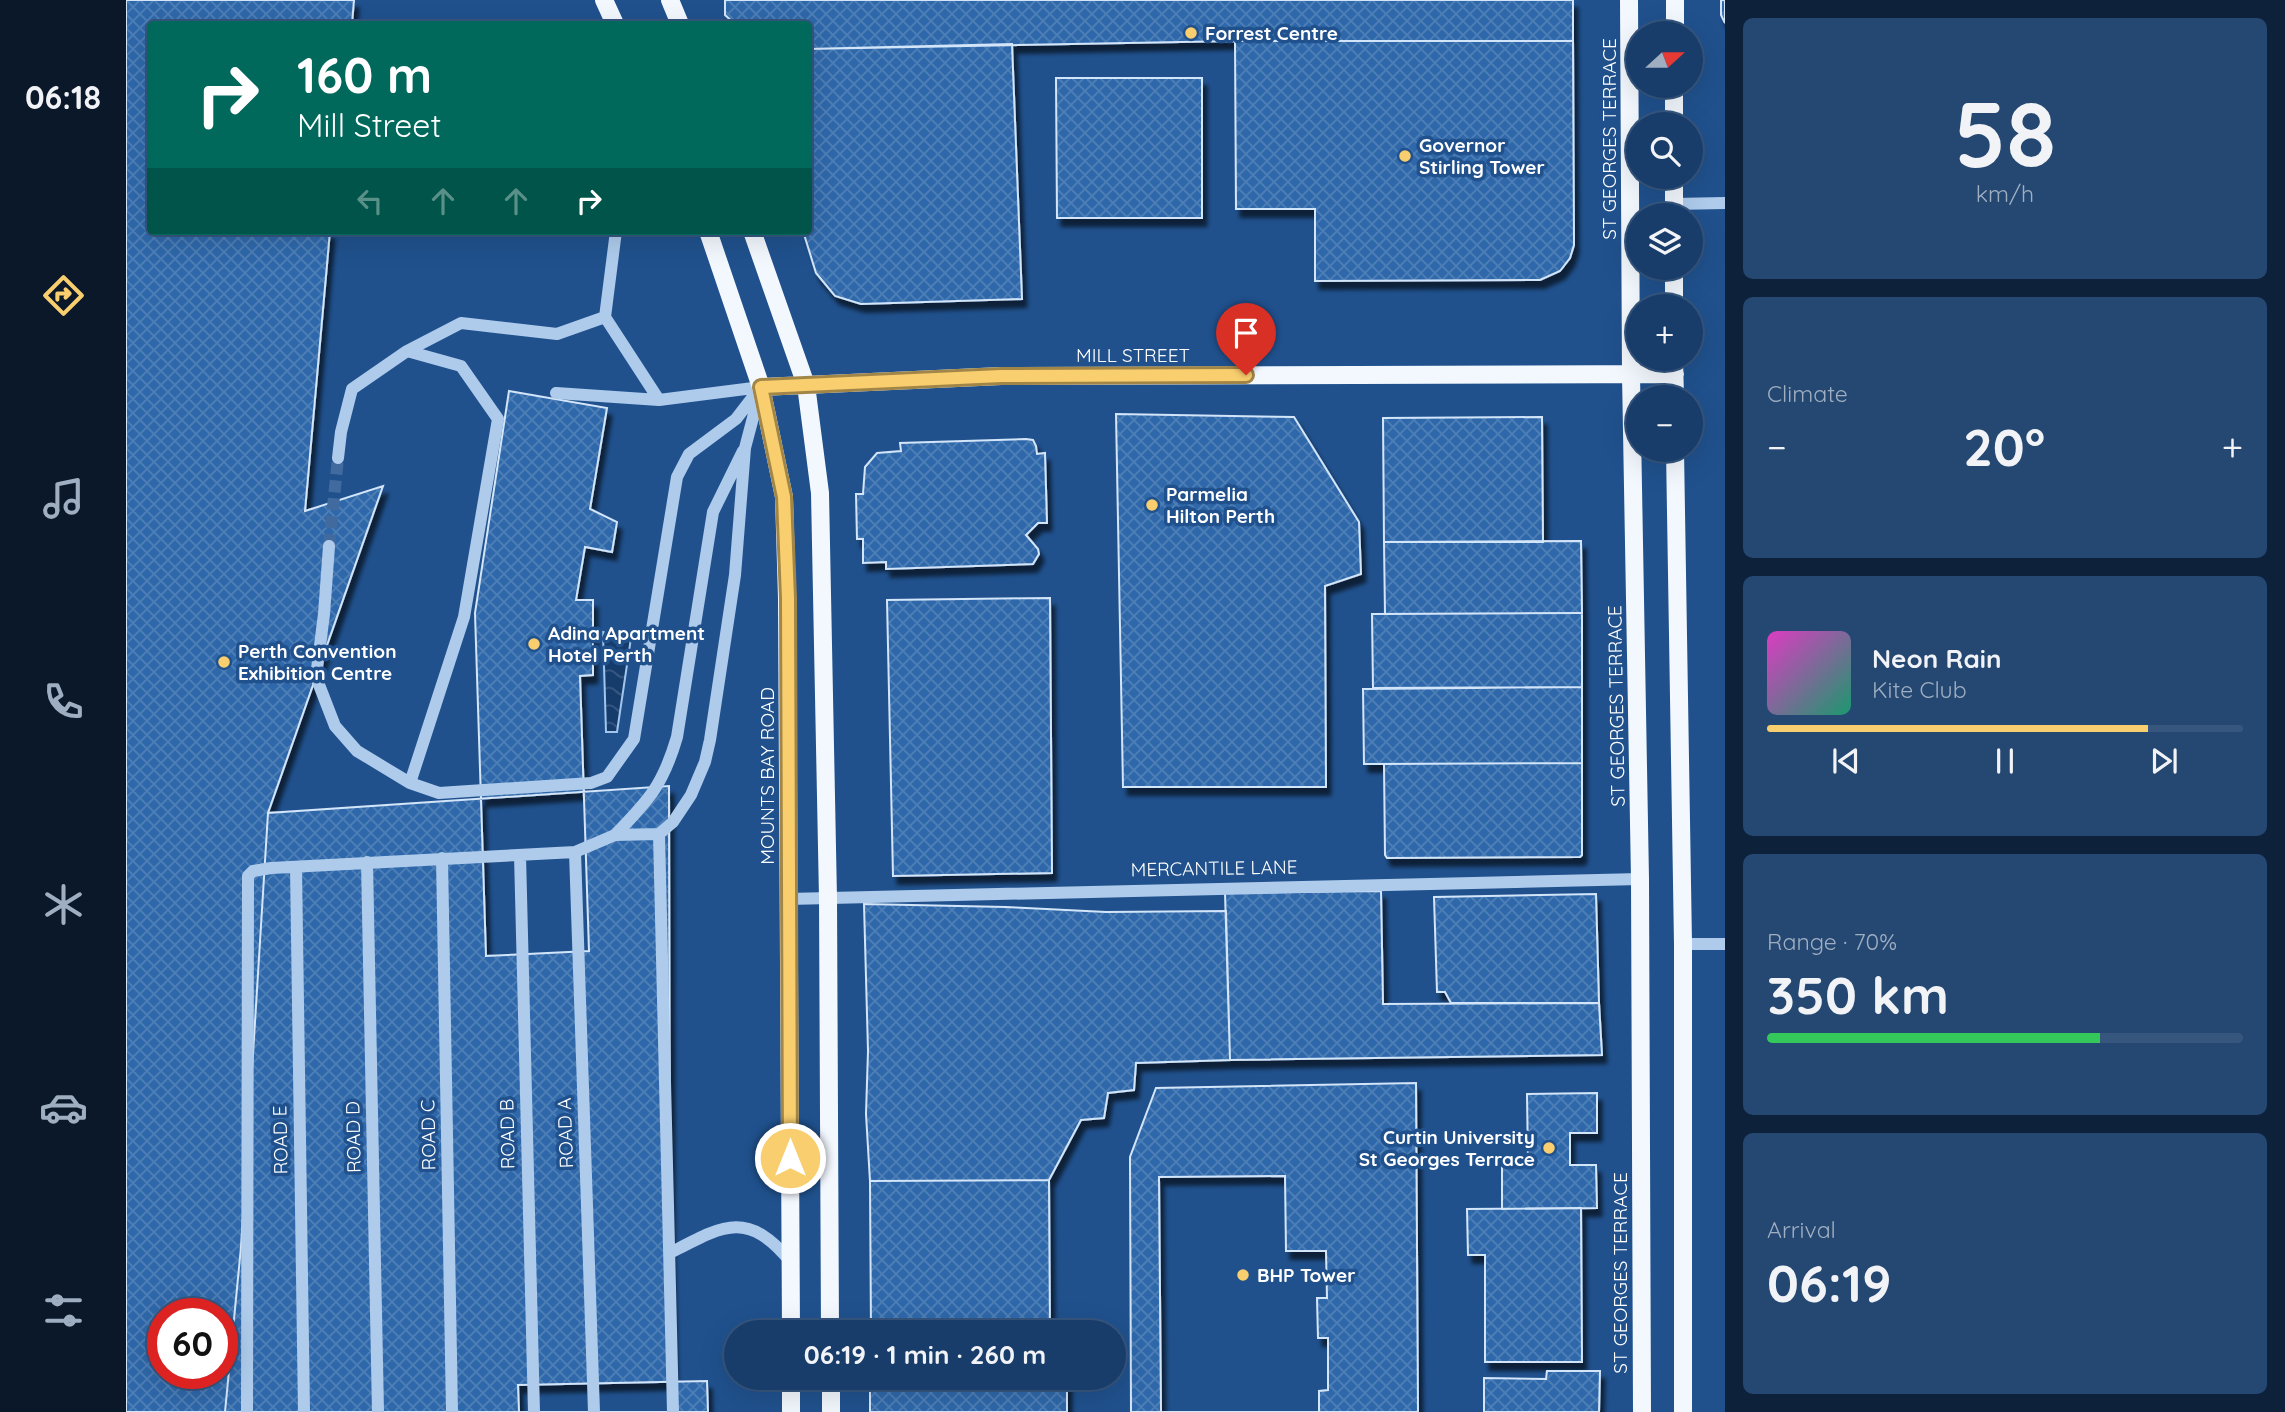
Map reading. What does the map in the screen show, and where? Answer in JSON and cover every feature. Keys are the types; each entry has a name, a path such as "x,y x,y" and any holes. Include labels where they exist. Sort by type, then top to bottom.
{"main road":[{"path":"604,0 614,21"},
{"path":"670,0 679,21"},
{"name":"ST GEORGES TERRACE","path":"1629,0 1630,375 1640,879 1642,1412"},
{"path":"1675,0 1675,21"},
{"name":"MOUNTS BAY ROAD","path":"709,235 761,387 784,497 788,598 791,1320"},
{"path":"753,235 806,385 821,506 828,898 831,1320"},
{"name":"MILL STREET","path":"761,387 1001,376 1630,375 1650,371"},
{"path":"1675,462 1683,944 1683,1412"},
{"path":"791,1390 792,1412"},
{"path":"831,1390 831,1412"}],"street":[{"path":"1703,206 1725,203"},
{"path":"615,235 605,317 659,400"},
{"path":"338,458 341,432 352,389 407,351 461,323 557,334 605,317"},
{"path":"407,351 461,366 498,419 464,617 410,783"},
{"path":"556,393 659,400 761,387"},
{"path":"247,1412 248,876 253,871 296,867 575,852 615,835 659,834 673,822 691,795 705,762 710,740 735,575 745,448 761,387"},
{"path":"329,546 316,677 335,726 357,751 410,783 439,793 591,783 607,777 634,739 677,477 690,454 736,419 761,387"},
{"path":"615,835 649,800 669,763 677,737 713,512 745,448"},
{"path":"659,834 673,1412"},
{"name":"ROAD A","path":"575,852 594,1412"},
{"name":"ROAD B","path":"520,855 534,1412"},
{"name":"ROAD C","path":"442,858 452,1412"},
{"name":"ROAD D","path":"367,862 378,1412"},
{"name":"ROAD E","path":"296,867 304,1412"},
{"name":"MERCANTILE LANE","path":"788,900 1640,879"},
{"path":"1683,944 1725,944"},
{"path":"670,1253 708,1233 734,1227 746,1228 769,1238 790,1261"}],"water":[{"path":"603,632 631,638 617,732 606,732"}],"building":[{"name":"Perth Convention Exhibition Centre","path":"126,0 354,0 352,21 147,21 147,235 330,235 305,511 383,486 268,813 236,1298 147,1298 147,1389 227,1389 225,1412 126,1412"},
{"name":"Forrest Centre","path":"725,0 1573,0 1573,41 1235,41 812,49 812,21 732,21 725,15"},
{"path":"1721,0 1725,0 1725,23 1721,15"},
{"name":"Governor Stirling Tower","path":"1235,41 1573,41 1574,245 1570,258 1560,271 1540,280 1315,281 1315,209 1236,209"},
{"path":"1012,44 1022,299 861,304 835,296 816,273 804,235 812,235 812,49"},
{"path":"1056,78 1202,78 1202,218 1057,218"},
{"name":"Adina Apartment Hotel Perth","path":"509,391 607,408 590,509 617,522 612,552 585,547 576,600 593,600 593,675 580,676 589,951 486,956 475,613"},
{"name":"Parmelia Hilton Perth","path":"1116,414 1294,417 1359,522 1361,574 1325,586 1326,787 1123,787"},
{"path":"1542,417 1543,542 1384,542 1383,418"},
{"path":"1033,440 1037,454 1045,453 1047,523 1038,523 1026,535 1038,549 1039,554 1033,564 886,569 886,562 863,563 863,539 857,539 856,494 863,494 865,467 877,453 901,451 900,443"},
{"path":"1581,541 1582,613 1385,614 1384,542"},
{"path":"1050,598 1052,873 893,876 887,600"},
{"path":"1582,613 1582,687 1373,688 1372,614"},
{"path":"1582,687 1582,763 1364,764 1363,689"},
{"path":"1582,763 1580,857 1387,858 1385,855 1384,764"},
{"path":"669,786 670,1253 674,1412 225,1412 227,1389 238,1389 236,1298 268,813"},
{"path":"1381,891 1383,1004 1599,1003 1602,1055 1230,1060 1225,893"},
{"path":"1596,894 1599,1003 1451,1003 1445,992 1437,992 1434,897"},
{"path":"864,904 1106,912 1226,911 1230,1060 1136,1063 1134,1090 1108,1093 1104,1118 1081,1120 1049,1180 870,1181 866,1114 868,1051"},
{"path":"1416,1083 1418,1412 1131,1412 1130,1157 1156,1088"},
{"name":"Curtin University St Georges Terrace","path":"1597,1093 1597,1133 1570,1133 1570,1165 1596,1165 1597,1208 1502,1209 1502,1163 1528,1163 1527,1094"},
{"name":"BHP Tower","path":"1285,1176 1286,1251 1326,1251 1327,1298 1317,1298 1318,1338 1328,1338 1328,1390 1319,1391 1319,1412 1161,1412 1159,1177"},
{"path":"1049,1180 1050,1320 871,1320 870,1181"},
{"path":"1581,1208 1582,1362 1485,1362 1485,1255 1468,1255 1467,1209"},
{"path":"1547,1371 1600,1371 1599,1412 1484,1412 1484,1378 1546,1379"},
{"path":"707,1381 708,1412 519,1412 518,1385"},
{"path":"870,1390 1067,1390 1067,1412 870,1412"}],"tunnel":[{"path":"329,546 338,458"}],"place":[{"name":"Forrest Centre","path":"1191,33"},
{"name":"Governor Stirling Tower","path":"1405,156"},
{"name":"Parmelia Hilton Perth","path":"1152,505"},
{"name":"Adina Apartment Hotel Perth","path":"534,644"},
{"name":"Perth Convention Exhibition Centre","path":"224,662"},
{"name":"Curtin University St Georges Terrace","path":"1549,1148"},
{"name":"BHP Tower","path":"1243,1275"}],"route":[{"path":"790,1158 788,598 784,497 761,387 1001,376 1246,375"}]}
